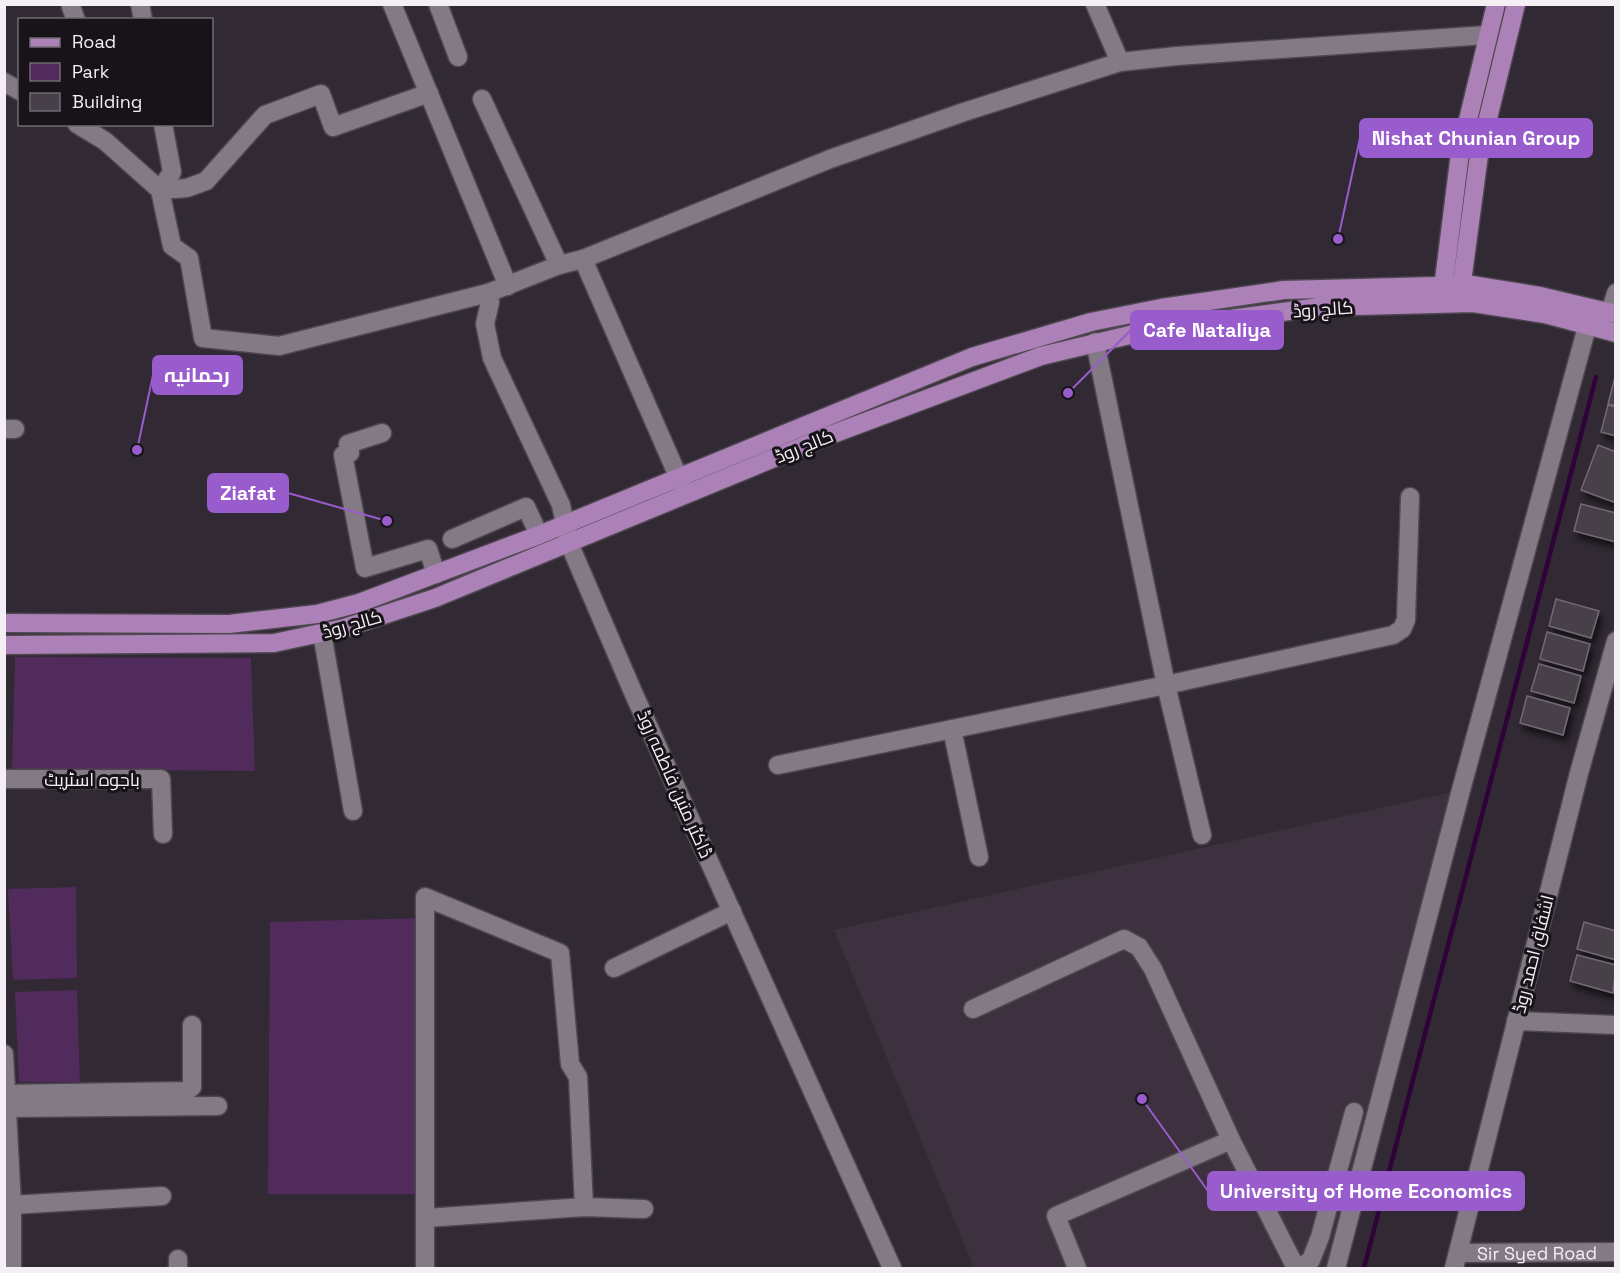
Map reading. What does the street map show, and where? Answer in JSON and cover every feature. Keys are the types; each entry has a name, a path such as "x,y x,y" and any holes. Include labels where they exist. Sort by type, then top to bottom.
{"main road":[{"path":"1443,285 1460,153 1496,4"},
{"path":"1454,297 1479,155 1516,4"},
{"name":"کالج روڈ","path":"4,623 255,622 317,615 359,603 565,525 972,357 1091,322 1161,308 1284,290 1443,285 1454,297"},
{"name":"کالج روڈ","path":"1454,297 1483,286 1613,314"},
{"name":"کالج روڈ","path":"4,645 274,643 362,623 435,597 570,543 825,437 1020,364 1095,342 1155,329 1319,307 1454,297 1588,323 1616,333"}],"street":[{"path":"392,4 513,284"},
{"path":"438,4 458,57"},
{"path":"1095,4 1120,62"},
{"path":"82,126 105,141 160,190 172,246 189,258 203,338 279,346 488,293 541,272 583,260 830,159 964,112 1120,62 1487,35"},
{"path":"4,82 18,90"},
{"path":"160,190 187,188 206,181 265,115 291,103 321,94 333,127 429,93"},
{"path":"482,99 559,266"},
{"path":"160,190 172,172 163,126"},
{"path":"583,260 686,495"},
{"name":"ڈاکٹر متین فاطمہ روڈ","path":"488,293 490,302 486,310 485,324 492,358 561,505 570,543 892,1269"},
{"path":"1613,314 1616,293"},
{"path":"1336,1269 1461,790 1588,323"},
{"path":"1095,342 1166,686 1202,836"},
{"path":"382,433 348,444 350,453 343,455 365,568 428,549 436,574"},
{"path":"778,765 1166,686 1393,635 1402,629 1406,620 1410,497"},
{"path":"452,539 526,507 538,535"},
{"path":"322,633 353,811"},
{"name":"اشفاق احمد روڈ","path":"1457,1261 1516,1021 1616,641"},
{"path":"952,729 979,857"},
{"name":"باجوہ اسٹریٹ","path":"4,779 161,779 163,834"},
{"path":"425,1269 425,897 560,953 570,1064 578,1077 584,1207"},
{"path":"614,968 732,911"},
{"path":"973,1009 1124,939 1139,947 1153,969 1231,1140 1296,1269"},
{"path":"1516,1021 1616,1025"},
{"path":"6,1101 188,1091 192,1087 192,1025"},
{"path":"4,1054 12,1205 12,1269"},
{"path":"6,1101 218,1106"},
{"path":"1300,1269 1311,1260 1320,1237 1354,1112"},
{"path":"1077,1269 1056,1215 1231,1140"},
{"path":"12,1205 162,1196"},
{"path":"426,1218 584,1207 644,1209"},
{"name":"Sir Syed Road","path":"1457,1261 1616,1252"}],"shaded area":[{"path":"1461,790 1336,1268 974,1268 834,930"}],"green space":[{"path":"15,657 251,658 255,771 12,769"},
{"path":"76,887 77,978 13,980 8,889"},
{"path":"425,918 421,1194 268,1194 270,922"},
{"path":"77,990 80,1082 19,1082 15,992"}],"building":[{"path":"1616,377 1616,406 1608,404"},
{"path":"1608,405 1616,407 1616,436 1601,432"},
{"path":"1598,445 1616,452 1616,503 1581,490"},
{"path":"1581,504 1616,513 1616,542 1574,531"},
{"path":"1556,599 1599,611 1591,638 1549,626"},
{"path":"1547,632 1590,644 1583,671 1540,659"},
{"path":"1539,664 1581,676 1574,703 1531,691"},
{"path":"1527,696 1570,708 1563,735 1520,723"},
{"path":"1584,922 1616,931 1616,960 1577,949"},
{"path":"1577,955 1616,965 1613,993 1570,981"}],"waterway":[{"path":"1364,1268 1596,377"}],"place":[{"name":"Nishat Chunian Group","path":"1338,239"},
{"name":"Cafe Nataliya","path":"1068,393"},
{"name":"رحمانیہ","path":"137,450"},
{"name":"Ziafat","path":"387,521"},
{"name":"University of Home Economics","path":"1142,1099"}]}
